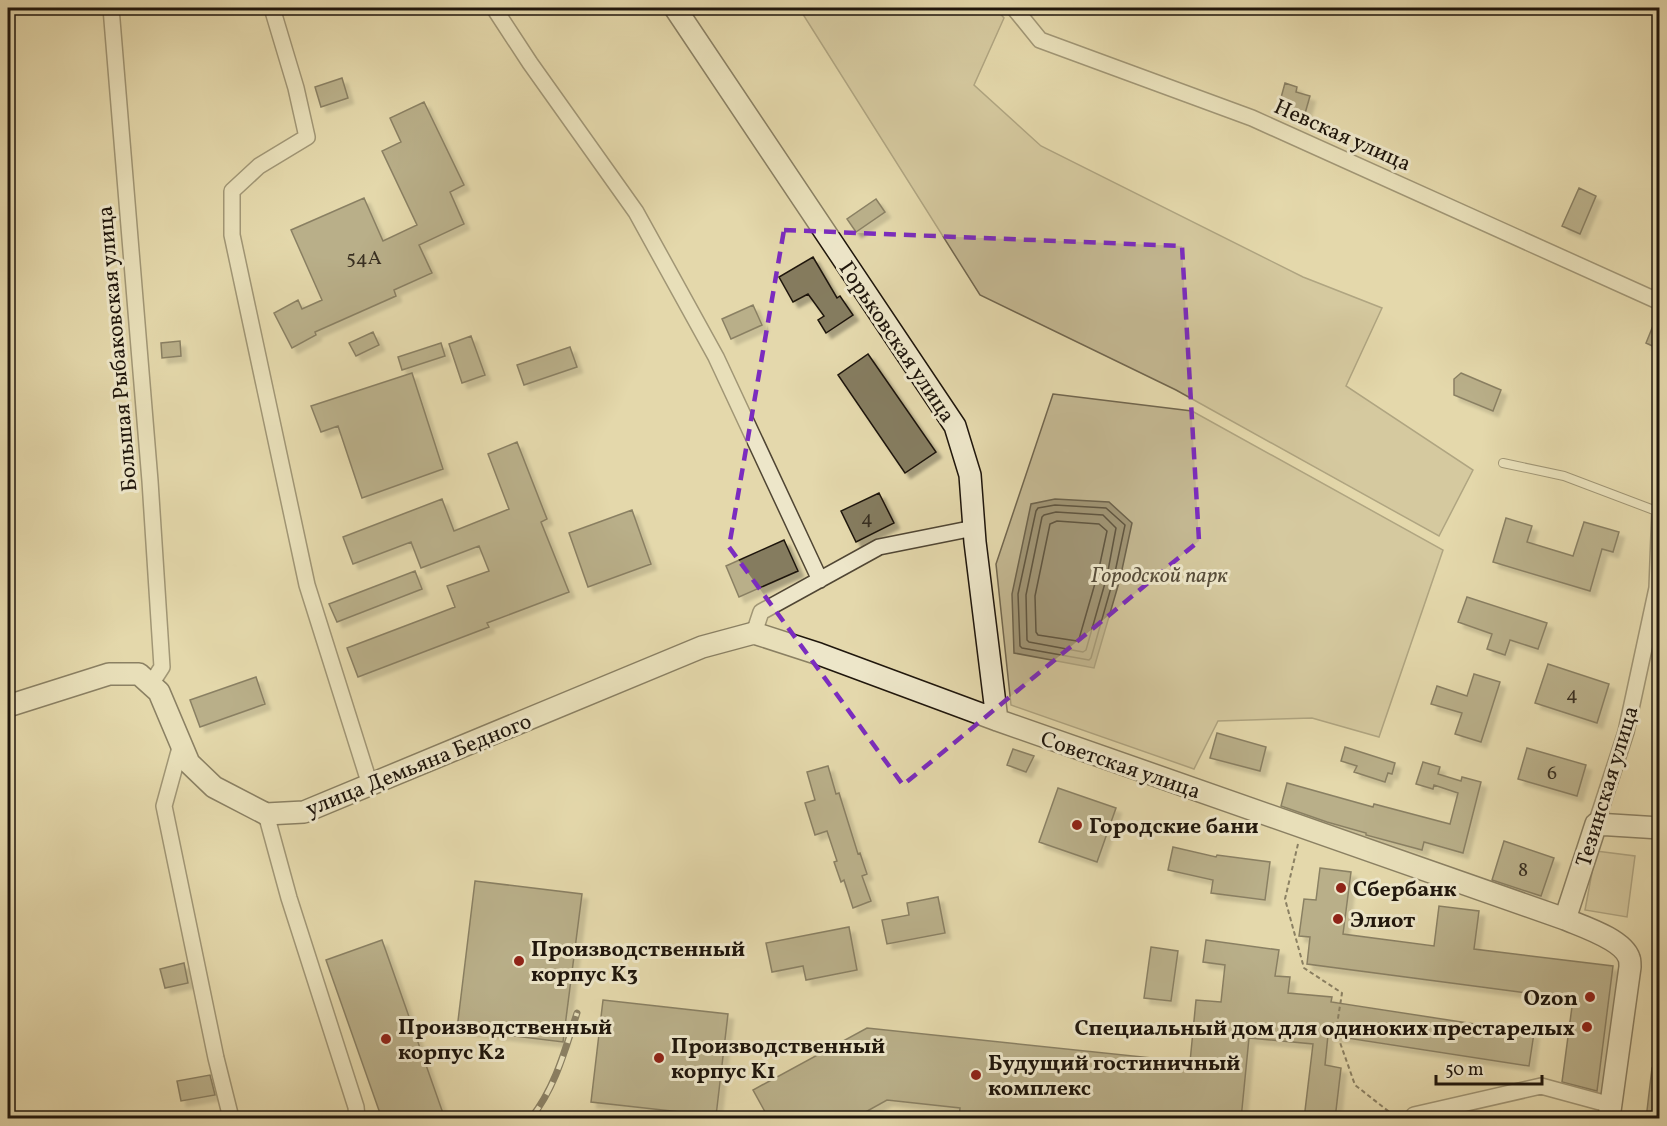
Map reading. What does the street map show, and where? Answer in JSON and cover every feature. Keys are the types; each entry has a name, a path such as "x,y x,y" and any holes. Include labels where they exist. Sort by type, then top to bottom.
{"main road":[{"name":"Горьковская улица","path":"675,8 955,426 970,474 974,528 997,720"},
{"name":"улица Демьяна Бедного","path":"151,684 159,692 189,763 214,788 266,814 304,812 702,647 754,633"},
{"name":"Советская улица","path":"754,633 819,654 997,720 1565,919 1609,938 1630,958 1610,1112"},
{"path":"8,706 109,674 139,674 151,684"},
{"path":"1596,824 1659,828"},
{"name":"Тезинская улица","path":"1565,919 1596,824"}],"street":[{"name":"Большая Рыбаковская улица","path":"111,8 150,481 162,667 151,684"},
{"path":"272,8 296,88 307,137 259,166 232,191 232,236 307,585 370,785"},
{"path":"494,8 530,63 636,212 716,357 820,579"},
{"name":"Невская улица","path":"1014,8 1040,40 1252,118 1659,302"},
{"name":"Тезинская улица","path":"1596,824 1626,732 1657,588 1659,510"},
{"path":"754,633 761,612 879,547 974,528"},
{"path":"181,744 164,806 216,1058 231,1119"},
{"path":"266,814 289,898 356,1107 357,1119"},
{"name":"Советская улица","path":"1414,1119 1414,1116 1541,1086 1610,1112"}],"lane":[{"path":"1503,463 1564,476 1659,510"}],"path":[{"path":"1302,827 1285,899 1304,968 1342,993 1336,1032 1355,1085 1398,1119"}],"highlighted area":[{"path":"784,230 1182,246 1199,541 903,785 729,547"}],"green space":[{"path":"799,8 995,8 1004,18 974,85 1041,146 1303,277 1382,308 1346,386 1473,470 1439,536 1176,390 980,295"},
{"name":"Городской парк","path":"1053,394 1192,411 1443,550 1379,737 1312,718 1218,721 1194,769 1011,705 996,564"},
{"path":"1596,851 1635,856 1627,917 1585,910"}],"water":[{"path":"1055,499 1109,502 1132,523 1120,579 1094,668 1014,653 1012,594 1031,504"}],"building":[{"path":"342,78 348,98 321,107 315,87"},
{"path":"1285,83 1297,87 1296,92 1310,96 1304,117 1282,111 1283,106 1279,105"},
{"path":"424,102 464,185 450,192 464,224 419,245 432,273 394,290 396,296 315,332 316,335 292,348 274,313 298,300 302,309 322,300 291,230 364,198 383,241 417,225 382,151 401,142 390,118"},
{"path":"1579,188 1596,196 1580,234 1562,226"},
{"path":"876,199 885,212 856,232 847,219"},
{"path":"813,257 837,298 840,296 853,315 826,333 818,320 824,316 808,294 793,302 779,277"},
{"path":"753,305 762,325 731,339 722,319"},
{"path":"1659,311 1659,349 1646,343"},
{"path":"373,332 379,345 356,356 349,343"},
{"path":"471,336 485,375 462,383 449,344"},
{"path":"180,341 181,356 162,358 161,343"},
{"path":"441,343 445,356 402,370 398,357"},
{"path":"570,347 577,367 524,385 517,365"},
{"path":"868,354 936,452 905,473 838,375"},
{"path":"412,373 443,469 362,498 338,426 321,432 311,406"},
{"path":"1461,373 1501,390 1493,411 1454,395 1454,379"},
{"path":"517,442 547,519 541,522 569,592 487,623 489,627 358,677 347,648 455,607 447,586 489,571 479,546 421,568 411,542 353,564 343,537 442,499 454,531 509,509 488,454"},
{"path":"879,493 894,523 856,542 841,511"},
{"path":"632,510 651,564 588,587 569,533"},
{"path":"1506,518 1532,526 1527,542 1573,556 1584,522 1619,532 1613,552 1602,549 1590,591 1493,562"},
{"path":"784,540 798,571 739,597 726,566"},
{"path":"415,571 422,589 337,622 329,604"},
{"path":"1467,597 1547,623 1538,649 1510,640 1505,655 1487,649 1492,634 1458,622"},
{"path":"1548,664 1609,684 1597,723 1535,703"},
{"path":"1474,674 1500,682 1481,742 1455,734 1462,713 1431,704 1437,686 1467,696"},
{"path":"256,677 265,704 200,727 190,700"},
{"path":"1217,733 1266,747 1260,771 1210,758"},
{"path":"1345,747 1395,763 1392,774 1388,773 1385,782 1354,772 1357,766 1341,761"},
{"path":"1527,748 1586,765 1577,796 1518,779"},
{"path":"1013,749 1034,756 1026,772 1007,765"},
{"path":"1423,762 1440,767 1438,774 1461,781 1462,777 1481,782 1463,853 1424,842 1422,850 1366,835 1366,833 1281,806 1287,783 1373,807 1374,804 1450,824 1458,793 1434,785 1433,789 1416,784"},
{"path":"828,766 836,794 839,793 858,854 860,853 867,874 862,876 871,901 853,908 844,880 841,882 834,862 837,861 827,831 815,835 805,803 815,800 807,772"},
{"name":"Городские бани","path":"1058,788 1116,808 1097,862 1039,842"},
{"path":"1504,841 1554,858 1541,896 1492,880"},
{"path":"1173,847 1216,857 1217,855 1270,862 1265,900 1211,893 1213,880 1168,870"},
{"path":"1320,868 1351,872 1343,934 1434,946 1439,906 1479,911 1474,949 1613,966 1597,1091 1562,1082 1573,999 1307,964 1310,937 1299,936 1304,899 1316,900"},
{"name":"Производственный корпус K3","path":"475,881 582,894 563,1042 457,1029"},
{"path":"938,897 945,933 887,944 882,920 909,915 907,903"},
{"path":"849,927 857,970 806,980 803,966 772,972 766,943"},
{"name":"Производственный корпус K2","path":"382,940 445,1119 382,1119 326,960"},
{"path":"1206,940 1279,950 1275,976 1290,977 1288,993 1332,997 1331,1002 1534,1033 1529,1066 1328,1035 1325,1065 1341,1068 1335,1119 1304,1119 1313,1044 1249,1038 1241,1119 1166,1114 1166,1119 1061,1119 1008,1113 1008,1119 959,1119 960,1108 887,1100 853,1119 769,1119 753,1090 867,1028 1190,1062 1196,1000 1221,1002 1225,965 1203,962"},
{"path":"1151,947 1178,951 1171,1001 1144,998"},
{"path":"184,963 188,983 165,988 160,969"},
{"name":"Производственный корпус K1","path":"603,1000 728,1014 716,1116 591,1102"},
{"path":"1652,1068 1659,1069 1659,1119 1646,1119"},
{"path":"210,1075 215,1095 181,1101 177,1081"}],"railway":[{"path":"531,1118 553,1081 577,1013"}],"place":[{"name":"Городские бани","path":"1077,825"},
{"name":"Сбербанк","path":"1341,888"},
{"name":"Элиот","path":"1338,919"},
{"name":"Производственный корпус K3","path":"519,961"},
{"name":"Ozon","path":"1590,997"},
{"name":"Специальный дом для одиноких престарелых","path":"1587,1027"},
{"name":"Производственный корпус K2","path":"386,1039"},
{"name":"Производственный корпус K1","path":"659,1058"},
{"name":"Будущий гостиничный комплекс","path":"976,1075"}]}
